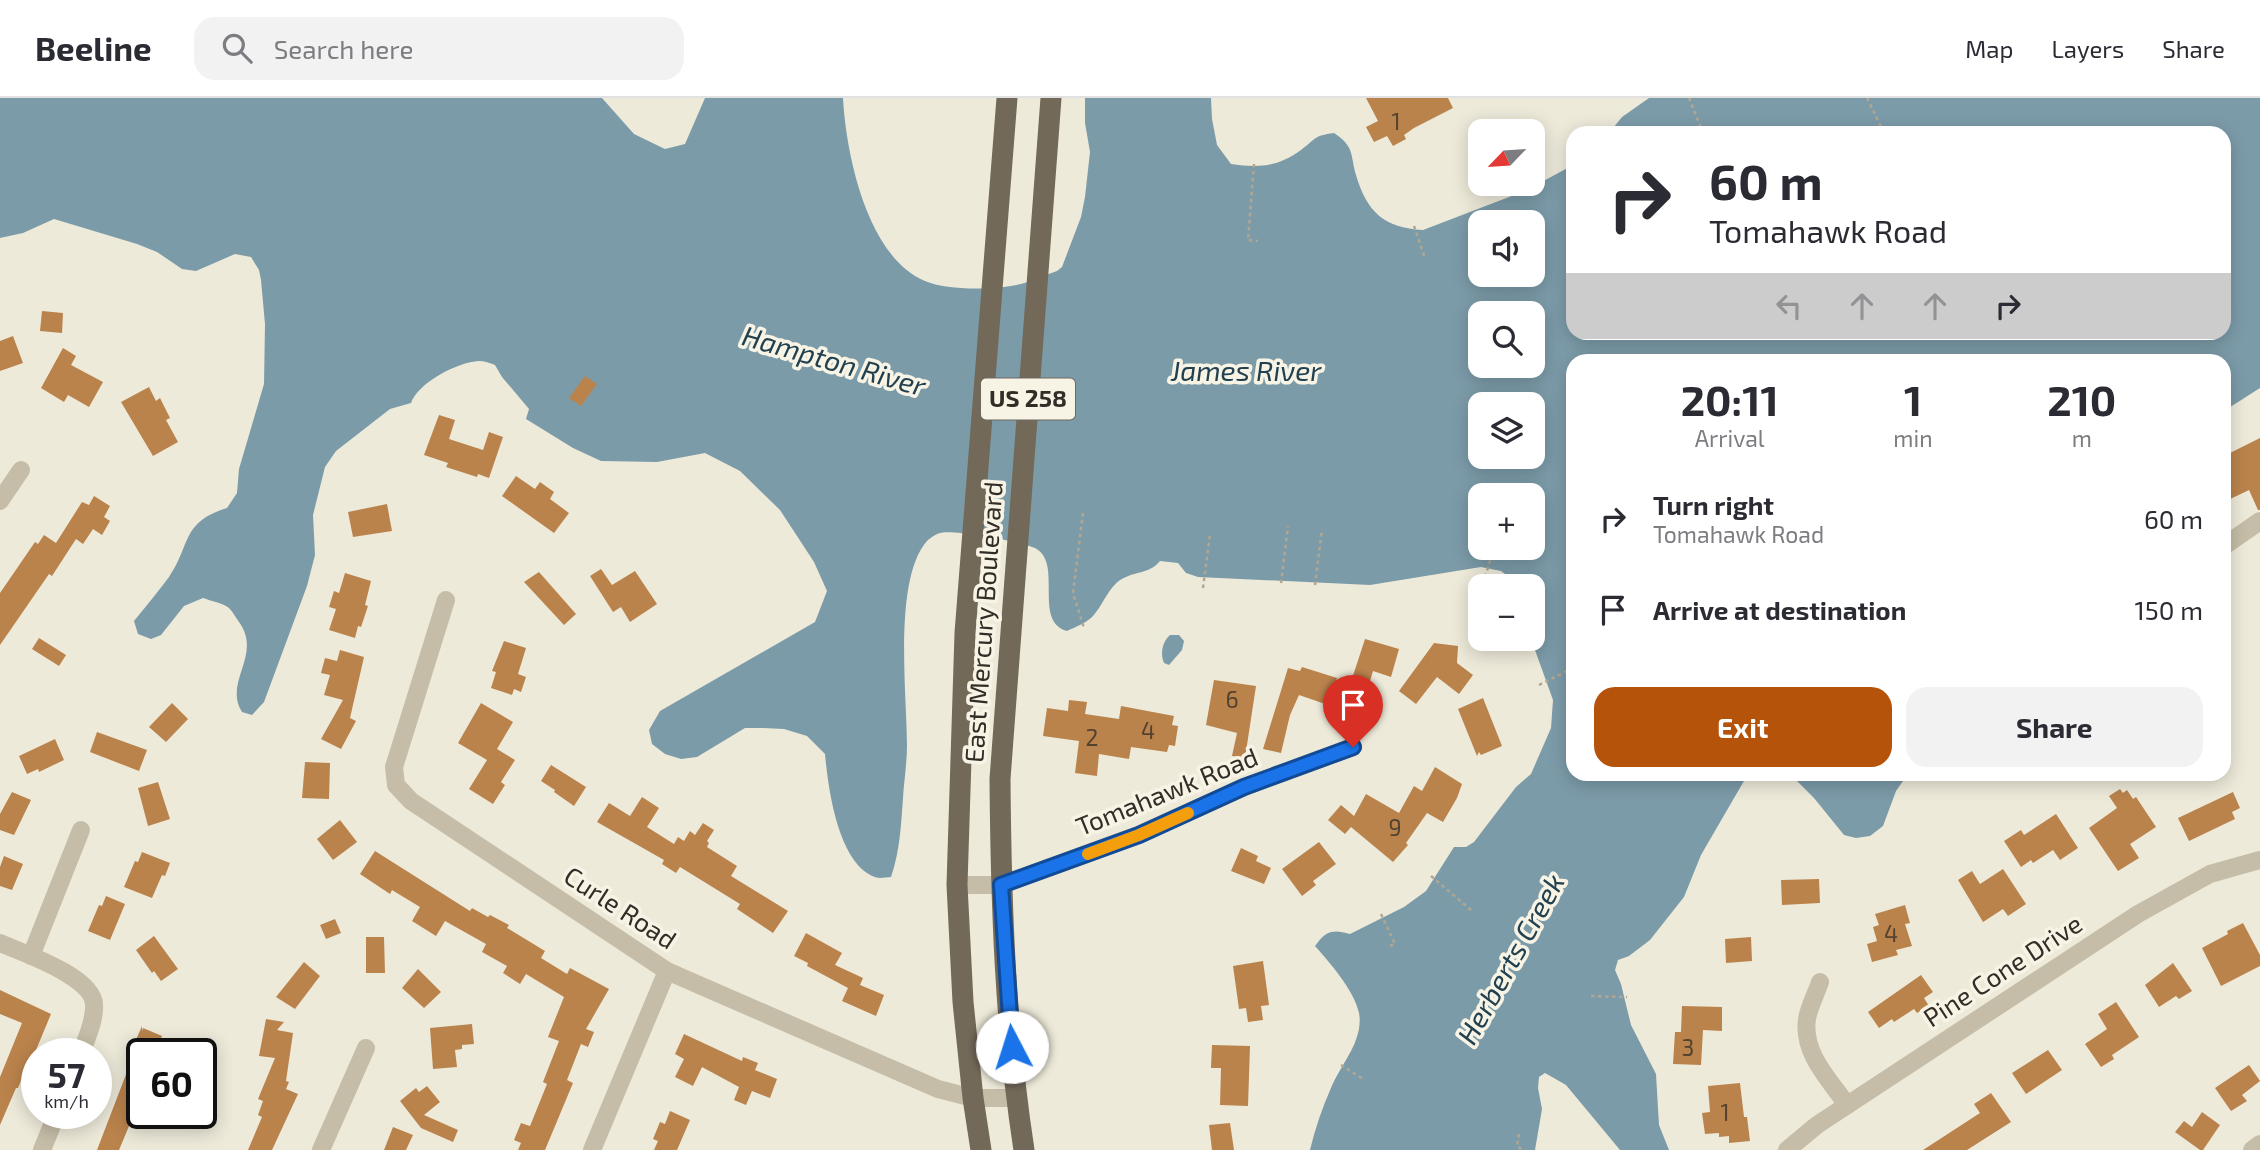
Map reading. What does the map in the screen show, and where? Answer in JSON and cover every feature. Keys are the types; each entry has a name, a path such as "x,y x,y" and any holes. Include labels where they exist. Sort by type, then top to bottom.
{"main road":[{"name":"East Mercury Boulevard","path":"981,1150 963,1002 957,885 965,633 1007,98"},
{"name":"East Mercury Boulevard","path":"1024,1150 1016,1098 1001,885 1000,779 1051,98"}],"street":[{"path":"0,501 21,470"},
{"path":"2231,541 2260,521"},
{"name":"Curle Road","path":"446,600 394,767 396,785 411,801 667,971 938,1089 973,1098 1016,1098"},
{"name":"Tomahawk Road","path":"957,885 1001,885 1139,835 1244,787 1353,747"},
{"path":"31,956 81,830"},
{"name":"Pine Cone Drive","path":"1787,1150 1817,1125 2138,914 2210,874 2260,860"},
{"path":"0,943 76,978 88,990 95,1003 86,1038"},
{"path":"592,1150 667,971"},
{"path":"1820,982 1808,1018 1807,1038 1815,1061 1847,1105"},
{"path":"321,1150 366,1048"},
{"path":"42,1150 51,1129"},
{"path":"2252,1150 2260,1144"}],"path":[{"path":"1689,98 1700,126"},
{"path":"1867,98 1881,126"},
{"path":"1254,164 1248,240 1258,241"},
{"path":"1414,226 1425,258"},
{"path":"1083,513 1073,593 1084,628"},
{"path":"1281,583 1288,526"},
{"path":"1315,585 1322,528"},
{"path":"1203,587 1210,534"},
{"path":"1539,685 1566,672"},
{"path":"1431,876 1471,910"},
{"path":"1381,914 1395,944 1387,947"},
{"path":"1591,996 1628,997"},
{"path":"1341,1065 1363,1079"},
{"path":"1519,1135 1517,1146 1523,1150"}],"water":[{"name":"James River","path":"0,98 602,98 634,134 665,149 685,144 705,98 843,98 849,147 863,202 888,250 905,269 935,284 959,288 1011,286 1026,283 1062,267 1081,217 1085,197 1090,152 1085,123 1085,98 1211,98 1217,145 1231,164 1259,166 1276,163 1292,156 1319,137 1334,133 1349,147 1360,188 1379,216 1398,226 1423,230 1468,213 1468,287 1545,287 1545,210 1475,210 1511,196 1545,196 1545,180 1566,169 1566,340 2231,340 2231,126 1615,126 1622,117 1649,98 2260,98 2260,388 2231,407 2231,354 1566,354 1566,781 1744,781 1701,855 1684,897 1650,940 1629,956 1618,960 1615,970 1631,1025 1656,1074 1659,1125 1669,1150 1620,1150 1566,1085 1545,1073 1539,1077 1542,1109 1535,1150 1310,1150 1325,1103 1355,1043 1360,1023 1352,995 1315,946 1326,934 1350,934 1404,907 1426,891 1454,847 1466,847 1474,842 1516,787 1531,774 1551,728 1553,700 1535,651 1545,651 1545,574 1505,574 1481,567 1370,585 1198,577 1186,573 1178,563 1160,561 1148,570 1120,580 1091,618 1067,631 1057,625 1051,616 1047,566 1043,555 1035,548 972,534 937,534 927,541 916,559 910,582 904,639 907,752 900,838 891,877 877,878 862,869 844,841 832,804 825,754 807,736 784,729 745,728 697,757 681,759 665,754 652,744 649,730 660,711 815,622 827,591 814,562 780,510 740,471 705,453 657,462 601,461 573,448 526,419 529,409 495,365 487,362 470,362 439,375 421,388 411,403 390,409 336,451 325,467 313,515 315,555 307,586 264,702 252,715 242,712 237,701 247,646 245,634 229,608 203,598 184,606 161,635 151,639 138,634 134,621 169,577 194,528 202,520 227,508 237,493 239,469 264,384 265,324 259,270 251,257 235,254 196,271 182,269 157,252 137,244 54,219 23,233 0,238"},
{"path":"1170,635 1179,635 1184,641 1182,650 1169,665 1164,663 1162,652"},
{"path":"1797,781 1903,781 1896,791 1883,826 1870,836 1856,838 1844,835"}],"building":[{"path":"1366,98 1448,98 1453,108 1414,128 1404,135 1406,139 1393,146 1387,136 1374,142 1366,127 1378,121"},
{"path":"42,311 63,313 62,333 40,331"},
{"path":"13,336 23,363 0,371 0,341"},
{"path":"63,348 76,356 71,365 103,382 89,407 68,395 64,402 41,388"},
{"path":"585,376 597,384 581,406 569,398"},
{"path":"149,387 156,401 160,398 170,418 166,420 178,442 153,456 121,402"},
{"path":"439,415 455,420 449,439 483,450 489,432 503,437 489,478 446,467 448,463 424,455"},
{"path":"2260,438 2260,510 2249,490 2231,499 2231,452"},
{"path":"516,476 535,489 540,482 554,492 550,499 569,513 554,533 502,496"},
{"path":"94,496 110,506 104,517 110,521 102,535 93,529 83,544 76,539 0,645 0,593 35,542 38,544 44,535 56,543 82,502 89,505"},
{"path":"387,504 392,531 353,537 348,512"},
{"path":"601,569 612,585 635,571 657,604 630,622 621,607 613,612 590,576"},
{"path":"539,572 576,614 564,625 524,582"},
{"path":"345,573 371,581 365,605 368,606 355,638 329,630 336,609 329,607 334,591 339,593"},
{"path":"39,638 66,655 59,666 32,649"},
{"path":"1365,639 1399,649 1391,677 1373,671 1365,697 1348,691"},
{"path":"504,641 526,648 518,674 526,677 521,692 514,689 512,695 491,688 496,672 492,671"},
{"path":"1434,643 1458,646 1457,663 1473,675 1459,694 1437,677 1416,704 1399,691"},
{"path":"340,650 364,657 350,718 356,721 341,749 321,739 343,700 324,695 330,675 321,673 325,658 337,661"},
{"path":"1302,667 1337,678 1328,705 1299,695 1290,715 1281,753 1263,749 1288,668 1300,671"},
{"path":"1214,680 1256,686 1245,758 1232,756 1237,733 1206,725"},
{"path":"1483,698 1502,746 1481,755 1479,752 1477,756 1458,709"},
{"path":"1069,700 1087,702 1085,714 1119,719 1121,706 1174,716 1172,725 1178,726 1175,746 1169,745 1167,752 1131,747 1129,759 1099,754 1097,776 1075,773 1079,741 1043,736 1047,708 1068,711"},
{"path":"172,703 188,719 166,742 149,727"},
{"path":"481,703 513,722 497,749 515,760 501,782 505,785 493,804 469,789 487,760 458,743"},
{"path":"97,732 147,750 139,771 90,752"},
{"path":"55,739 64,760 39,772 38,769 27,774 19,756"},
{"path":"305,762 330,763 329,799 302,798"},
{"path":"551,765 586,787 574,806 541,781"},
{"path":"1435,767 1462,784 1457,798 1443,822 1427,813 1406,843 1408,845 1393,862 1351,827 1345,834 1328,820 1341,805 1354,816 1366,794 1399,813 1414,786 1422,791"},
{"path":"158,782 170,819 148,826 138,788"},
{"path":"2120,789 2123,793 2127,790 2133,799 2136,797 2156,827 2130,844 2139,858 2118,871 2089,828 2117,808 2109,796"},
{"path":"12,792 31,800 14,835 0,830 0,814"},
{"path":"2233,792 2240,808 2232,812 2235,819 2189,841 2178,818"},
{"path":"642,797 659,808 647,827 674,844 678,837 684,841 690,831 695,835 703,823 714,830 707,841 707,847 737,866 731,876 788,911 773,933 737,909 740,904 680,867 676,873 662,864 664,860 597,822 609,803 630,816"},
{"path":"2056,814 2078,848 2060,860 2053,850 2021,867 2004,841 2021,830 2024,835"},
{"path":"340,820 357,842 333,860 317,839"},
{"path":"1319,842 1336,864 1313,881 1316,885 1302,896 1282,869"},
{"path":"1241,848 1258,856 1256,861 1271,868 1264,884 1231,871"},
{"path":"375,851 470,911 472,908 509,925 507,928 545,951 541,958 567,974 570,968 609,989 586,1029 594,1032 588,1047 581,1044 567,1080 573,1083 545,1150 518,1150 521,1143 514,1140 521,1123 530,1126 547,1084 543,1082 559,1041 548,1037 564,997 526,974 520,984 503,973 507,966 482,952 486,944 445,921 436,936 412,921 420,907 392,890 390,894 360,874"},
{"path":"142,852 170,863 152,898 124,887 135,861 138,862"},
{"path":"4,856 23,864 12,890 0,886 0,867"},
{"path":"2003,869 2026,904 2008,916 2003,909 1983,922 1958,880 1972,871 1980,884"},
{"path":"1819,879 1820,903 1782,905 1781,880"},
{"path":"106,896 125,904 110,940 88,931 99,905 102,906"},
{"path":"1905,905 1910,923 1905,924 1912,946 1896,950 1898,955 1872,962 1867,944 1877,941 1873,927 1879,925 1875,914"},
{"path":"335,919 341,933 326,939 320,925"},
{"path":"2243,923 2260,955 2260,966 2221,986 2202,948"},
{"path":"806,933 842,953 835,965 863,978 860,985 884,995 876,1016 842,1001 848,988 794,956"},
{"path":"154,936 178,969 161,981 136,950"},
{"path":"366,937 384,937 385,973 366,973"},
{"path":"1751,937 1752,961 1726,963 1725,939"},
{"path":"1263,961 1269,1005 1261,1006 1263,1020 1248,1022 1246,1008 1239,1009 1233,966"},
{"path":"304,962 320,976 295,1009 276,997"},
{"path":"2173,963 2192,991 2179,999 2176,996 2159,1007 2145,985"},
{"path":"418,969 441,992 424,1008 402,988"},
{"path":"1921,975 1933,992 1924,998 1929,1006 1917,1013 1914,1009 1879,1028 1868,1012"},
{"path":"0,990 51,1014 41,1038 21,1038 21,1080 0,1125 0,1077 22,1023 0,1014"},
{"path":"2116,1002 2139,1037 2112,1055 2114,1059 2101,1067 2085,1044 2107,1029 2098,1014"},
{"path":"1682,1006 1722,1007 1722,1031 1703,1030 1701,1065 1673,1064 1675,1032 1681,1032"},
{"path":"266,1019 284,1022 277,1030 293,1033 286,1081 289,1082 286,1089 298,1094 272,1150 248,1150 262,1117 258,1115 263,1101 258,1099 275,1058 259,1056"},
{"path":"472,1024 474,1044 462,1045 462,1049 455,1050 457,1067 433,1069 430,1028"},
{"path":"142,1026 142,1031 143,1028 162,1036 161,1038 137,1038"},
{"path":"684,1034 742,1061 743,1057 758,1063 755,1070 777,1079 770,1098 752,1091 746,1105 734,1100 739,1087 702,1067 693,1086 675,1077 684,1059 675,1054"},
{"path":"1212,1045 1250,1046 1248,1106 1220,1105 1221,1068 1211,1068"},
{"path":"2048,1050 2062,1070 2026,1094 2012,1073"},
{"path":"2249,1065 2260,1081 2242,1095 2247,1101 2231,1111 2215,1088"},
{"path":"126,1074 128,1129 119,1150 97,1150 105,1129 112,1129 112,1111"},
{"path":"1740,1083 1750,1141 1729,1143 1729,1136 1719,1137 1719,1133 1705,1134 1702,1113 1710,1112 1708,1086"},
{"path":"427,1086 440,1102 424,1115 458,1130 453,1142 421,1128 400,1101 416,1088 419,1092"},
{"path":"1991,1093 2011,1122 1967,1150 1923,1150 1980,1113 1974,1104"},
{"path":"670,1111 690,1120 677,1150 654,1150 658,1141 653,1139 660,1122 665,1124"},
{"path":"2202,1112 2220,1125 2203,1150 2200,1150 2175,1132 2184,1121 2192,1127"},
{"path":"1230,1123 1234,1150 1212,1150 1209,1125"},
{"path":"393,1127 413,1135 406,1150 384,1150"}],"slow traffic":[{"path":"1088,854 1188,813"}],"route":[{"path":"1012,1047 1001,885 1139,835 1244,787 1353,747"}],"water label":[{"name":"Hampton River","path":"834,361"},
{"name":"Herberts Creek","path":"1511,959"}]}
